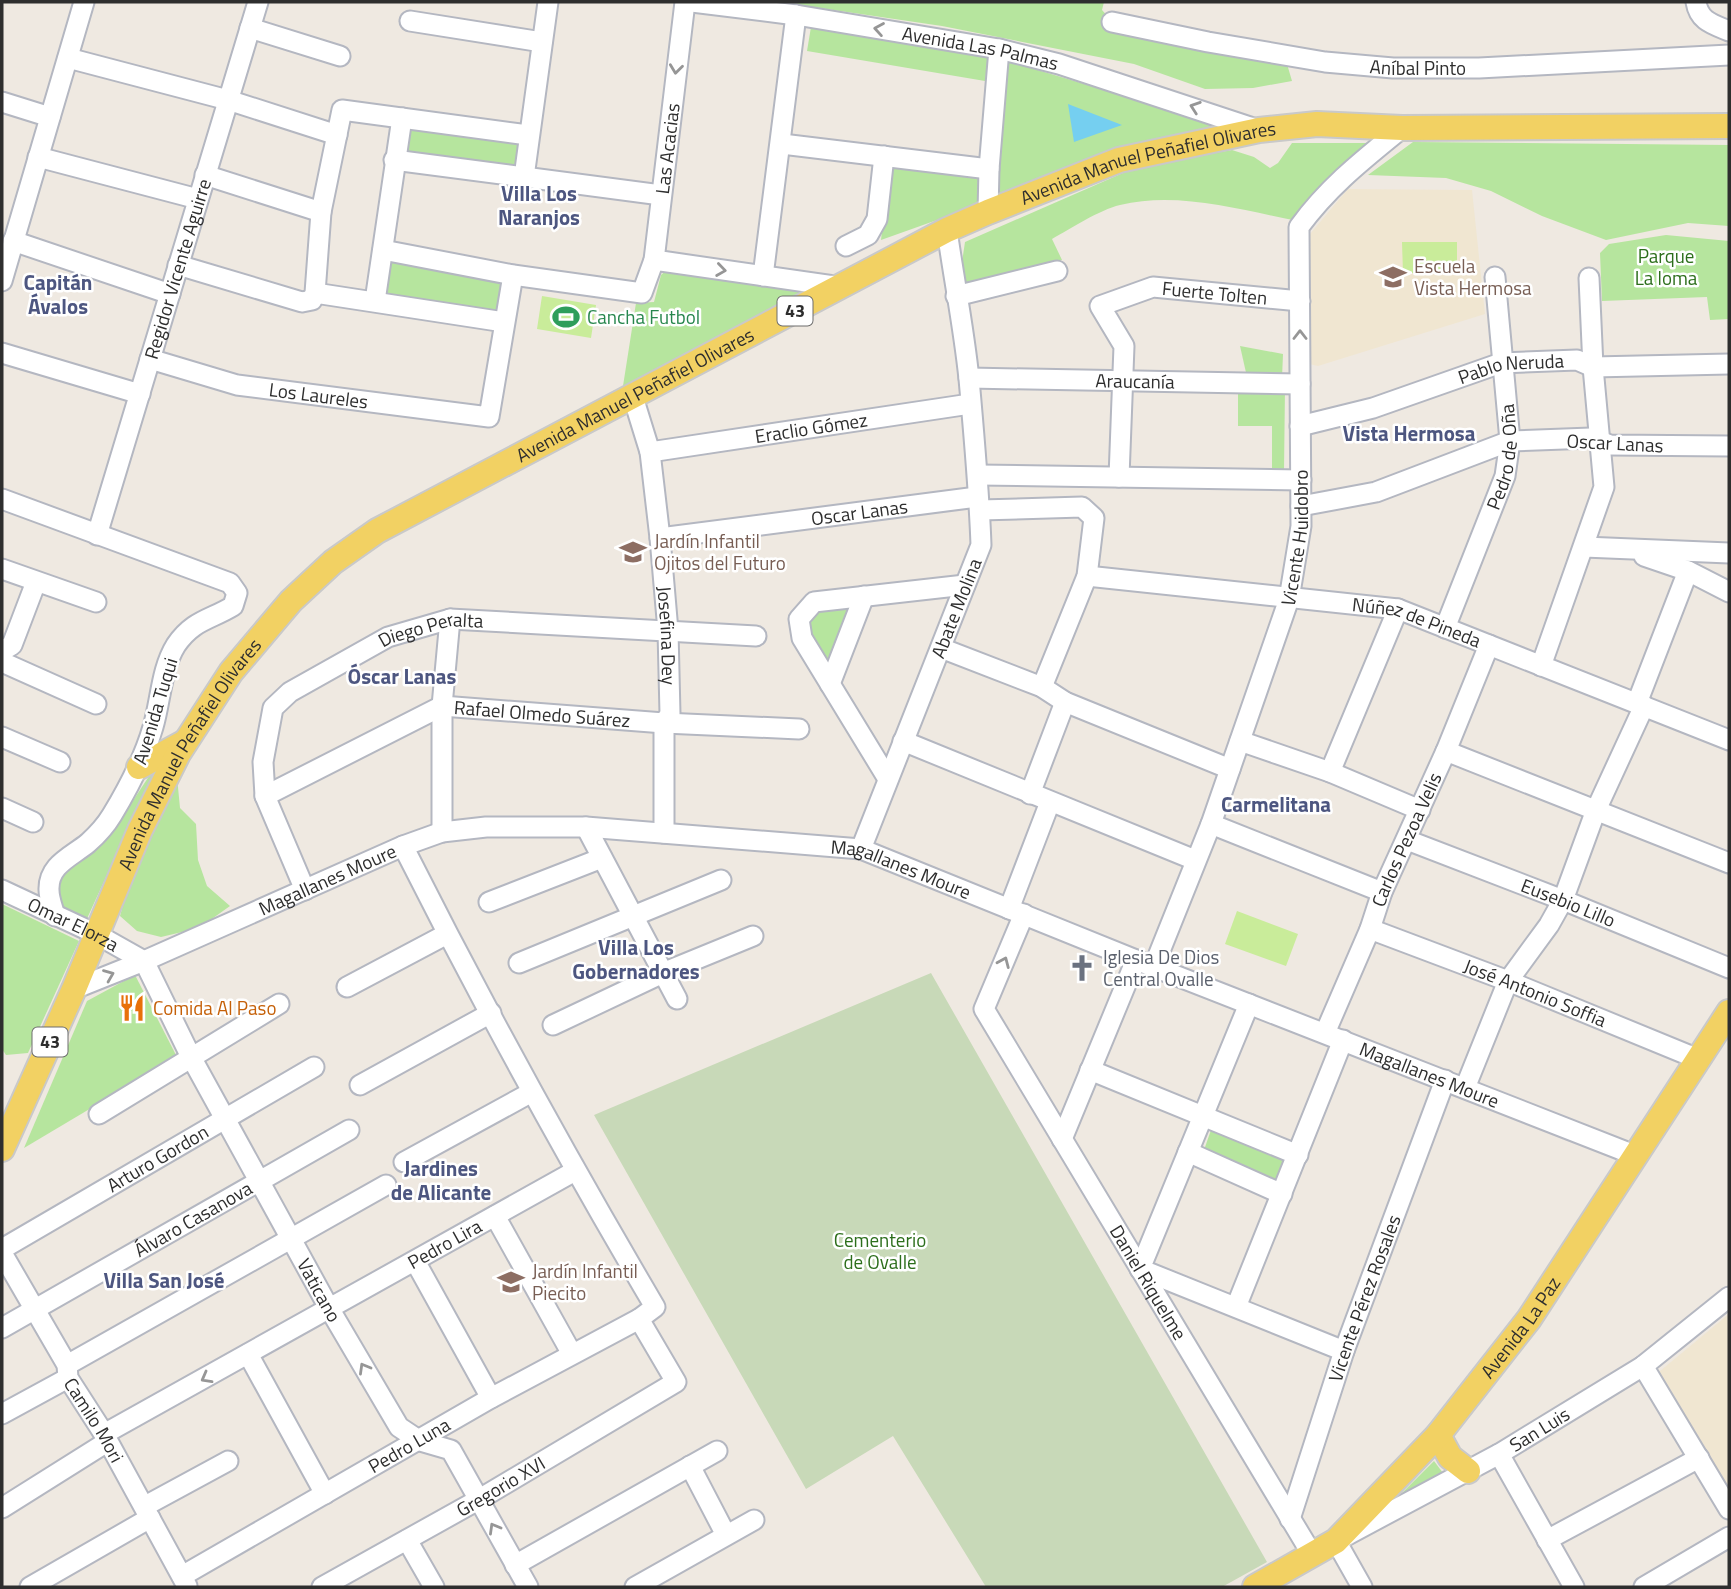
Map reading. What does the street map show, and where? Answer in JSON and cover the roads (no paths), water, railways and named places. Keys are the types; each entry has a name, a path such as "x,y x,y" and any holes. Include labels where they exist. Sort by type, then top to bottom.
{"main road":[{"name":"Avenida Manuel Peñafiel Olivares","path":"2,1149 74,989 140,830 185,742 231,672 291,601 333,562 377,531 947,230 1119,160 1259,130 1317,124 1402,128 1729,126"},
{"path":"139,767 185,742"},
{"name":"Avenida La Paz","path":"1255,1587 1336,1541 1438,1435 1529,1319 1729,1012"},
{"path":"1438,1435 1450,1457 1468,1471"}],"street":[{"path":"2,281 84,2"},
{"name":"Regidor Vicente Aguirre","path":"97,536 258,2"},
{"path":"524,177 548,2"},
{"name":"Las Acacias","path":"513,275 642,293 654,260 685,2"},
{"name":"Avenida Las Palmas","path":"692,2 796,15 999,49 1059,64 1259,130"},
{"path":"1696,2 1698,13 1704,19 1729,31"},
{"path":"763,276 782,144 796,15"},
{"path":"410,21 542,42"},
{"name":"Aníbal Pinto","path":"1112,22 1312,60 1393,68 1479,68 1729,55"},
{"path":"250,28 340,56"},
{"path":"988,212 999,49"},
{"path":"68,58 228,100 337,135"},
{"path":"2,102 50,117"},
{"path":"314,296 321,212 342,110 528,135"},
{"path":"375,301 402,118"},
{"name":"Vicente Huidobro","path":"1062,1139 1090,1070 1145,963 1211,824 1289,599 1301,526 1299,227 1320,199 1347,173 1402,128"},
{"path":"782,144 989,169"},
{"path":"846,246 868,235 877,219 884,156"},
{"path":"38,157 198,199"},
{"path":"394,160 661,195"},
{"path":"205,175 321,212"},
{"path":"2,211 21,217"},
{"name":"Abate Molina","path":"861,849 981,545 969,378 947,230"},
{"path":"13,242 170,294"},
{"path":"178,265 302,302 314,296 375,301 504,322 513,275 383,250"},
{"path":"654,260 841,287"},
{"path":"956,296 1057,271"},
{"name":"Pedro de Oña","path":"1446,628 1506,476 1510,442 1495,277"},
{"path":"1541,666 1604,486 1593,367 1589,278"},
{"name":"Fuerte Tolten","path":"1119,477 1124,346 1100,306 1153,287 1300,301"},
{"name":"Los Laureles","path":"150,359 237,385 489,417 504,322"},
{"path":"2,354 140,394"},
{"name":"Pablo Neruda","path":"1300,426 1373,408 1501,363 1577,360 1593,367 1729,364"},
{"name":"Araucanía","path":"969,378 1300,384"},
{"name":"Josefina Dey","path":"633,397 650,452 668,631 670,714 664,723 664,833"},
{"name":"Eraclio Gómez","path":"650,452 970,404"},
{"name":"Oscar Lanas","path":"1301,506 1376,492 1510,442 1591,438 1610,445 1729,446"},
{"path":"978,475 1301,480"},
{"name":"Avenida Tuqui","path":"2,499 230,583 237,593 233,606 204,619 176,645 165,669 158,711 139,767 104,827 88,843 63,859 54,871 49,893 55,916"},
{"name":"Oscar Lanas","path":"660,538 978,504 1082,507 1094,518 1087,576"},
{"path":"1584,547 1729,553"},
{"path":"1623,549 1688,571 1729,592"},
{"path":"2,569 96,602"},
{"path":"1465,1088 1508,981 1549,925 1563,900 1596,810 1641,705 1688,571"},
{"path":"1042,687 1087,576"},
{"name":"Núñez de Pineda","path":"1087,576 1398,609 1729,738"},
{"path":"2,651 12,645 36,582"},
{"path":"888,779 802,638 799,619 814,602 965,585"},
{"path":"830,684 864,596"},
{"path":"1330,772 1398,609"},
{"path":"442,832 442,706 450,619"},
{"name":"Diego Peralta","path":"305,890 265,796 263,762 273,708 290,692 388,637 450,619 757,636"},
{"name":"Carlos Pezoa Velis","path":"1236,1307 1298,1155 1382,892 1446,751 1489,645"},
{"path":"941,648 1042,687 1065,702 1230,769"},
{"path":"2,662 96,704"},
{"path":"1030,794 1065,702"},
{"name":"Rafael Olmedo Suárez","path":"265,796 442,706 664,723 799,729"},
{"path":"2,737 60,762"},
{"path":"903,741 1195,860"},
{"path":"1240,741 1330,772 1420,810"},
{"path":"1446,751 1729,863"},
{"path":"1016,911 1051,802"},
{"path":"2,808 33,822"},
{"path":"1211,824 1382,892"},
{"name":"Magallanes Moure","path":"74,989 144,961 403,846 442,832 486,827 586,827 861,849 1637,1156"},
{"path":"586,827 677,999"},
{"name":"Eusebio Lillo","path":"1406,840 1729,968"},
{"path":"403,846 447,934 575,1171 655,1307 639,1319"},
{"path":"489,902 602,858"},
{"path":"519,963 721,880"},
{"name":"Omar Elorza","path":"2,890 96,934 144,961"},
{"name":"Daniel Riquelme","path":"1016,911 984,1009 1313,1556"},
{"name":"José Antonio Soffia","path":"1370,929 1508,981 1698,1059"},
{"path":"346,987 447,934"},
{"path":"553,1025 665,972 753,936"},
{"name":"Vaticano","path":"144,961 191,1058 329,1308 399,1427 420,1441 451,1450 528,1587"},
{"path":"99,1114 279,1004"},
{"path":"1250,1004 1140,1269 1344,1351"},
{"path":"360,1084 491,1013"},
{"name":"Arturo Gordon","path":"2,1251 314,1067"},
{"path":"1090,1070 1298,1155"},
{"name":"Vicente Pérez Rosales","path":"1290,1519 1344,1351 1445,1080"},
{"path":"404,1161 532,1092"},
{"name":"Álvaro Casanova","path":"2,1328 349,1130"},
{"path":"1188,1152 1282,1194"},
{"name":"Pedro Lira","path":"2,1508 106,1438 248,1354 575,1171"},
{"path":"2,1415 68,1371 386,1185"},
{"path":"495,1216 572,1354"},
{"name":"Camilo Mori","path":"2,1251 185,1582"},
{"path":"415,1261 491,1398"},
{"name":"San Luis","path":"1336,1541 1499,1454 1643,1366 1729,1297"},
{"name":"Pedro Luna","path":"185,1582 325,1494 491,1398 639,1319"},
{"name":"Gregorio XVI","path":"322,1587 478,1500 676,1382 639,1319"},
{"path":"248,1354 325,1494"},
{"path":"1643,1366 1729,1509"},
{"path":"515,1565 717,1451"},
{"path":"1499,1454 1574,1587"},
{"path":"1547,1540 1699,1458"},
{"path":"30,1587 228,1461"},
{"path":"690,1466 726,1535"},
{"path":"635,1587 754,1520"},
{"path":"1644,1587 1729,1537"},
{"path":"407,1539 434,1587"},
{"path":"1336,1541 1362,1587"}],"water":[{"path":"1068,104 1122,125 1074,142"}],"place":[{"name":"Escuela Vista Hermosa","path":"1393,277"},
{"name":"Cancha Futbol","path":"566,317"},
{"name":"Jardín Infantil Ojitos del Futuro","path":"633,552"},
{"name":"Iglesia De Dios Central Ovalle","path":"1082,968"},
{"name":"Comida Al Paso","path":"132,1008"},
{"name":"Jardín Infantil Piecito","path":"511,1282"}],"district":[{"name":"Villa Los Naranjos","path":"539,206"},
{"name":"Capitán Ávalos","path":"58,295"},
{"name":"Vista Hermosa","path":"1409,434"},
{"name":"Óscar Lanas","path":"402,677"},
{"name":"Carmelitana","path":"1276,805"},
{"name":"Villa Los Gobernadores","path":"636,960"},
{"name":"Jardines de Alicante","path":"441,1181"},
{"name":"Villa San José","path":"164,1281"}],"park label":[{"name":"Parque La loma","path":"1666,267"},
{"name":"Cementerio de Ovalle","path":"880,1251"}]}
